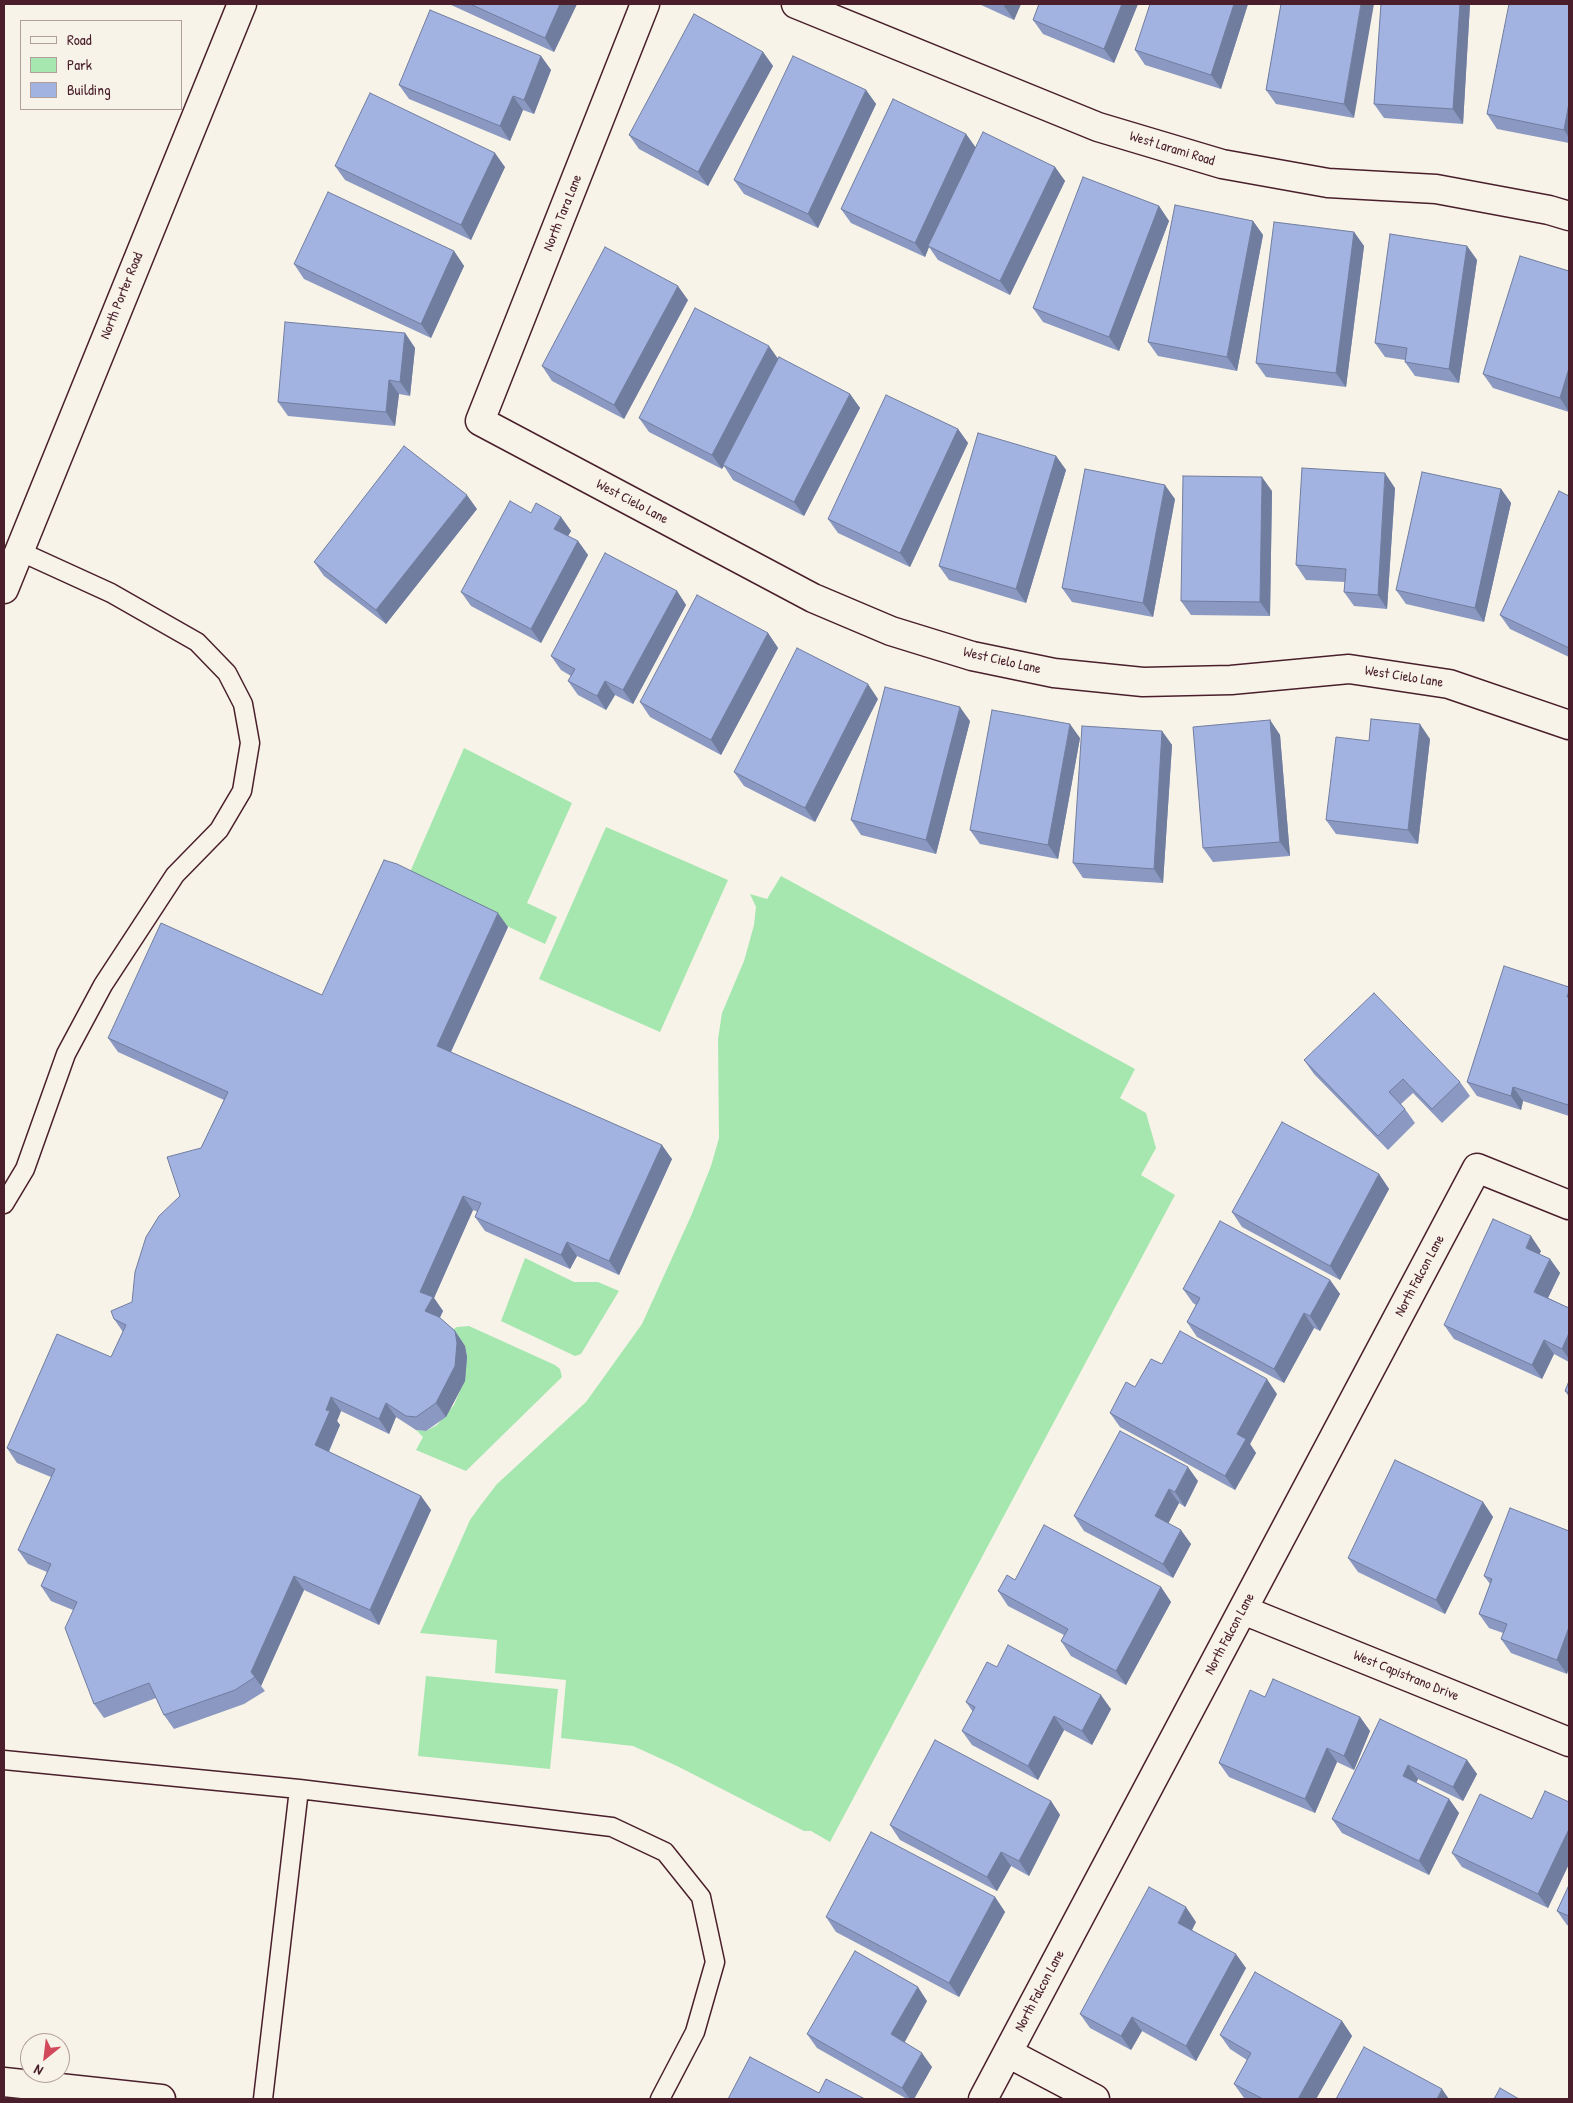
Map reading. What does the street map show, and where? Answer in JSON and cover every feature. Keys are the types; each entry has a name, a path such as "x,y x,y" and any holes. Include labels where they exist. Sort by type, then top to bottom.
{"street":[{"name":"North Porter Road","path":"4,589 242,4"},
{"name":"North Tara Lane","path":"480,421 645,4"},
{"name":"West Larami Road","path":"796,4 1098,127 1222,164 1328,183 1436,189 1549,210 1569,216"},
{"name":"West Cielo Lane","path":"480,421 813,598 892,631 972,656 1054,673 1143,682 1231,680 1350,669 1449,684 1569,725"},
{"name":"North Falcon Lane","path":"983,2099 1477,1168 1569,1205"},
{"name":"West Capistrano Drive","path":"1243,1610 1569,1742"},
{"path":"1008,2052 1095,2099"},
{"path":"4,2082 161,2099"}],"lane":[{"path":"4,1204 25,1169 66,1054 103,986 174,875 219,830 242,791 250,743 243,704 227,674 197,642 111,593 19,551"},
{"path":"4,1760 299,1789 612,1827 665,1852 701,1896 715,1962 695,2032 660,2099"},
{"path":"263,2099 299,1789"}],"green space":[{"path":"464,748 572,803 527,903 557,917 545,944 407,879"},
{"path":"606,827 728,880 660,1032 539,979"},
{"path":"781,876 1135,1069 1120,1098 1146,1113 1156,1148 1141,1175 1175,1195 830,1842 811,1831 804,1831 677,1766 633,1746 561,1738 566,1680 495,1673 497,1640 420,1633 470,1520 480,1506 497,1484 586,1402 642,1324 691,1216 711,1166 719,1138 718,1039 722,1013 744,961 754,925 756,907 750,894 767,899"},
{"path":"525,1258 574,1282 598,1282 619,1291 581,1354 575,1356 501,1321"},
{"path":"469,1326 555,1365 560,1369 562,1377 466,1471 416,1450 423,1437 416,1430 426,1431 437,1425 454,1405 464,1381 467,1357 465,1346 449,1332 457,1327"},
{"path":"426,1676 558,1689 550,1769 418,1756"}],"building":[{"path":"470,4 560,4 545,38"},
{"path":"1039,4 1122,4 1104,49 1033,20"},
{"path":"1150,4 1234,4 1211,75 1135,50"},
{"path":"1281,4 1361,4 1344,104 1266,90"},
{"path":"1381,4 1460,4 1453,109 1374,104"},
{"path":"1509,4 1569,4 1569,103 1564,130 1487,114"},
{"path":"430,10 541,56 524,100 513,96 500,126 399,85"},
{"path":"694,14 763,52 698,172 629,135"},
{"path":"793,56 866,90 808,214 734,180"},
{"path":"370,93 495,153 461,225 335,166"},
{"path":"893,99 966,134 915,243 841,209"},
{"path":"983,132 1055,167 1000,281 928,246"},
{"path":"1083,177 1159,206 1109,337 1033,308"},
{"path":"328,192 454,251 421,324 294,264"},
{"path":"1175,205 1253,221 1227,357 1148,342"},
{"path":"1274,222 1354,232 1336,373 1256,363"},
{"path":"1390,234 1467,246 1449,369 1405,362 1407,348 1375,343"},
{"path":"605,247 678,286 614,405 542,366"},
{"path":"1520,256 1569,271 1569,368 1560,398 1483,374"},
{"path":"695,308 769,346 712,455 639,418"},
{"path":"285,322 405,333 400,382 389,380 386,412 278,402"},
{"path":"779,357 850,394 794,502 723,465"},
{"path":"886,395 958,429 900,553 828,519"},
{"path":"978,433 1056,456 1016,589 939,566"},
{"path":"404,446 467,495 376,610 314,562"},
{"path":"1302,468 1385,473 1378,595 1344,592 1346,569 1296,565"},
{"path":"1085,469 1165,485 1143,603 1062,588"},
{"path":"1422,472 1501,489 1475,608 1396,590"},
{"path":"1183,476 1262,477 1260,602 1181,601"},
{"path":"1559,491 1569,496 1569,648 1500,615"},
{"path":"510,501 531,513 536,503 561,517 554,529 578,541 531,629 461,592"},
{"path":"605,553 677,591 623,690 605,681 597,696 568,681 575,669 551,656"},
{"path":"697,595 768,633 711,740 640,702"},
{"path":"797,648 868,684 805,808 734,772"},
{"path":"885,687 960,707 926,840 851,820"},
{"path":"992,710 1070,724 1048,845 970,830"},
{"path":"1371,719 1420,724 1408,830 1326,820 1336,737 1369,741"},
{"path":"1270,720 1280,842 1203,848 1193,727"},
{"path":"1082,726 1162,731 1154,869 1073,863"},
{"path":"384,860 397,864 498,913 437,1046 662,1145 609,1261 567,1242 561,1255 475,1217 481,1203 463,1196 420,1292 433,1297 425,1311 439,1317 455,1331 457,1343 455,1366 436,1403 416,1417 406,1416 386,1403 379,1419 331,1397 326,1410 330,1411 315,1445 421,1496 370,1610 294,1576 251,1672 255,1677 235,1690 164,1715 149,1683 94,1704 65,1628 77,1602 41,1586 51,1564 18,1550 55,1469 7,1448 57,1334 111,1357 126,1325 114,1319 111,1311 132,1302 135,1272 146,1237 159,1216 180,1196 167,1157 201,1148 228,1092 108,1038 161,923 322,995"},
{"path":"1504,966 1569,987 1567,997 1569,997 1568,1105 1513,1087 1511,1096 1467,1082"},
{"path":"1374,993 1460,1082 1432,1109 1403,1079 1389,1092 1405,1109 1378,1136 1304,1060"},
{"path":"1282,1122 1379,1174 1330,1266 1232,1212"},
{"path":"1493,1219 1531,1236 1526,1248 1550,1259 1534,1292 1569,1308 1569,1333 1562,1349 1544,1340 1532,1365 1444,1325"},
{"path":"1220,1221 1330,1280 1310,1316 1304,1313 1274,1369 1187,1322 1200,1298 1183,1289"},
{"path":"1180,1331 1267,1379 1237,1434 1246,1439 1225,1476 1110,1413 1126,1382 1135,1387 1151,1359 1162,1364"},
{"path":"1569,1381 1569,1393 1565,1391"},
{"path":"1120,1431 1188,1467 1175,1492 1169,1489 1155,1516 1181,1530 1163,1564 1074,1516"},
{"path":"1395,1460 1483,1502 1436,1600 1348,1558"},
{"path":"1510,1508 1569,1531 1569,1627 1557,1660 1501,1639 1507,1624 1479,1614 1492,1579 1484,1576"},
{"path":"1044,1525 1161,1587 1116,1671 1061,1641 1068,1629 998,1591 1007,1575 1015,1580"},
{"path":"1008,1645 1101,1695 1082,1731 1054,1716 1028,1766 962,1731 975,1707 966,1702 987,1662 997,1667"},
{"path":"1273,1679 1360,1717 1344,1756 1327,1748 1305,1799 1219,1763 1250,1690 1265,1697"},
{"path":"1380,1719 1467,1760 1453,1787 1408,1765 1403,1776 1449,1799 1419,1861 1332,1819"},
{"path":"935,1740 1051,1801 1019,1861 1001,1852 987,1877 890,1825"},
{"path":"1545,1791 1569,1802 1569,1829 1538,1894 1452,1853 1480,1794 1532,1819"},
{"path":"871,1832 995,1897 949,1983 826,1917"},
{"path":"1569,1885 1569,1916 1557,1911"},
{"path":"1149,1887 1186,1907 1178,1923 1236,1954 1186,2046 1132,2017 1121,2036 1080,2014"},
{"path":"855,1951 918,1987 891,2034 922,2053 902,2088 807,2034"},
{"path":"1255,1972 1342,2021 1298,2099 1263,2099 1234,2084 1251,2053 1220,2035"},
{"path":"1364,2047 1442,2089 1437,2099 1336,2099"},
{"path":"750,2057 819,2093 826,2079 865,2099 728,2099"},
{"path":"1500,2088 1519,2099 1494,2099"}]}
